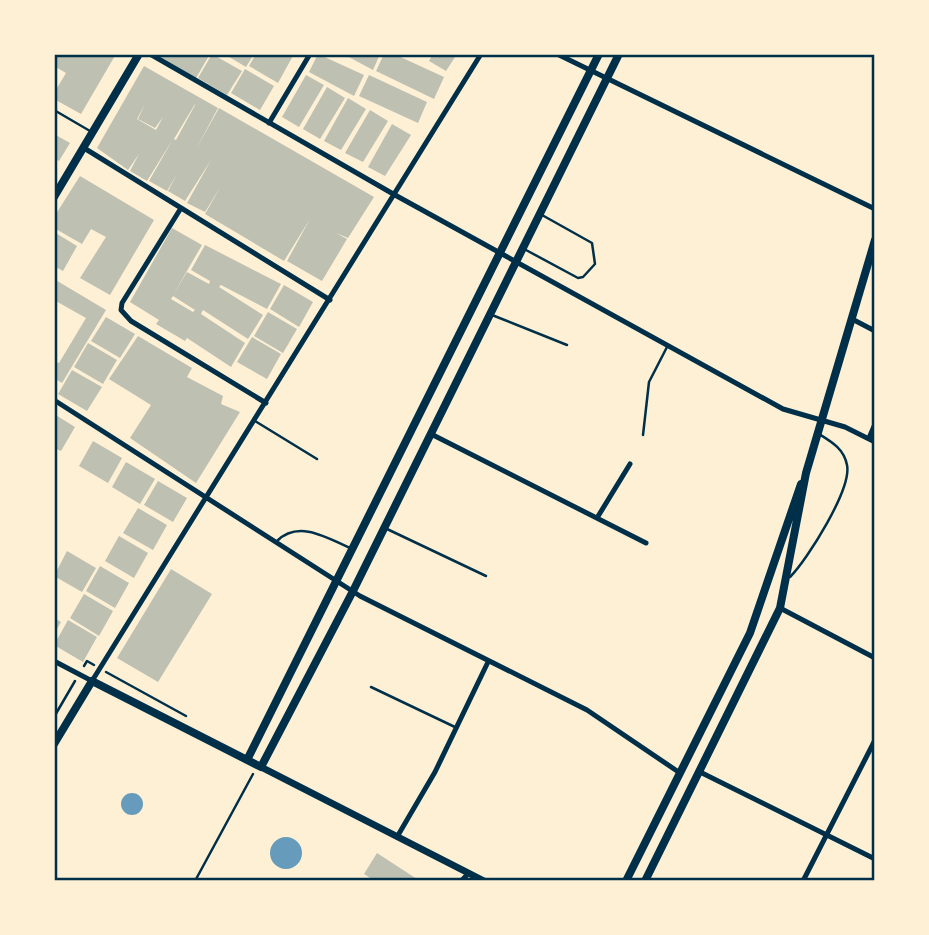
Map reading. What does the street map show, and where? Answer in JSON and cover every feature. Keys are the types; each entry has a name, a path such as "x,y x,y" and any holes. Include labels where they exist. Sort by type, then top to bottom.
{"main road":[{"path":"54,197 139,54"},
{"path":"247,760 600,54"},
{"path":"54,744 92,681 260,766 353,591 619,54"},
{"path":"645,881 780,608 788,579 806,473 875,240"},
{"path":"626,881 758,614 786,522 806,473"}],"street":[{"path":"150,54 395,195 783,410 845,427 872,440 875,424"},
{"path":"270,123 310,54"},
{"path":"54,661 92,681 481,54"},
{"path":"557,54 875,209"},
{"path":"84,148 330,300"},
{"path":"181,208 122,303 122,314 266,403"},
{"path":"852,319 875,331"},
{"path":"54,400 353,591 597,716 680,773"},
{"path":"431,434 646,543"},
{"path":"597,518 630,464"},
{"path":"780,608 875,657"},
{"path":"397,837 457,728 488,662"},
{"path":"803,881 875,740"},
{"path":"260,766 484,881"},
{"path":"700,772 875,859"},
{"path":"461,881 469,873"}],"lane":[{"path":"54,110 93,132"},
{"path":"523,248 578,278 583,277 595,264 592,243 540,214"},
{"path":"490,315 567,345"},
{"path":"643,435 649,382 667,347"},
{"path":"255,421 317,459"},
{"path":"788,579 806,557 847,477 847,461 838,446 817,432"},
{"path":"384,528 486,576"},
{"path":"277,541 287,531 300,529 353,550"},
{"path":"371,687 457,728"}],"path":[{"path":"195,881 260,766"}],"water":[{"path":"132,793 140,796 143,804 140,812 132,815 124,812 121,804 124,796"},
{"path":"286,837 297,842 302,853 297,864 286,869 275,864 270,853 275,842"}],"building":[{"path":"58,54 116,54 81,114 54,99 54,93 66,73 54,66"},
{"path":"156,54 210,54 196,78"},
{"path":"212,54 242,71 227,95 198,78"},
{"path":"224,54 254,54 246,67"},
{"path":"256,54 294,54 278,83 249,66"},
{"path":"318,54 364,75 354,96 309,72"},
{"path":"343,54 380,54 373,70"},
{"path":"384,54 394,54 444,77 434,99 376,71"},
{"path":"433,54 457,54 446,71 429,61"},
{"path":"144,66 218,108 195,151 219,108 374,197 348,238 336,233 347,239 322,281 287,261 310,219 284,261 205,214 221,186 205,212 187,203 211,160 185,201 168,191 177,174 167,191 149,181 173,139 147,181 130,171 139,154 128,170 97,148","holes":["145,104 138,119 155,128 163,117 156,130 137,119","195,104 176,140 174,139"]},
{"path":"245,69 274,86 260,110 231,93"},
{"path":"306,75 324,85 299,127 282,117"},
{"path":"369,75 427,102 418,123 359,96"},
{"path":"327,87 345,98 320,139 303,129"},
{"path":"348,98 366,109 341,150 324,141"},
{"path":"370,110 388,121 363,162 345,153"},
{"path":"392,124 411,135 385,176 368,167"},
{"path":"54,134 70,143 59,161 54,158"},
{"path":"80,176 154,220 110,295 80,278 106,237 91,229 82,244 54,228 54,217"},
{"path":"172,228 202,245 173,295 187,272 209,284 210,281 191,270 205,245 281,284 267,309 221,285 219,287 263,315 248,339 203,310 201,314 245,343 231,367 187,338 185,341 156,324 159,320 130,302","holes":["173,296 195,310 193,312 171,299"]},
{"path":"54,232 77,246 63,271 54,266"},
{"path":"54,279 106,310 62,383 54,378 54,361 59,363 86,318 54,300"},
{"path":"284,285 313,302 299,327 270,309"},
{"path":"268,312 297,329 283,353 254,336"},
{"path":"106,317 135,334 120,358 91,341"},
{"path":"138,336 192,368 187,377 223,396 221,404 240,412 196,483 130,438 151,405 109,379"},
{"path":"252,337 281,354 267,379 237,362"},
{"path":"88,343 117,360 103,384 74,367"},
{"path":"72,370 102,387 87,411 58,394"},
{"path":"54,414 75,427 61,451 54,448"},
{"path":"93,441 122,458 108,483 79,466"},
{"path":"126,462 155,479 140,504 112,487"},
{"path":"158,481 187,498 173,522 144,505"},
{"path":"138,508 167,525 153,550 123,533"},
{"path":"119,536 148,553 134,578 105,561"},
{"path":"67,551 96,568 82,592 54,576"},
{"path":"100,566 129,583 115,608 86,591"},
{"path":"171,569 212,594 158,682 117,658"},
{"path":"84,594 113,611 99,636 70,618"},
{"path":"54,618 61,622 54,634"},
{"path":"68,620 97,637 83,662 54,645"},
{"path":"377,853 420,881 375,881 364,874"}]}
